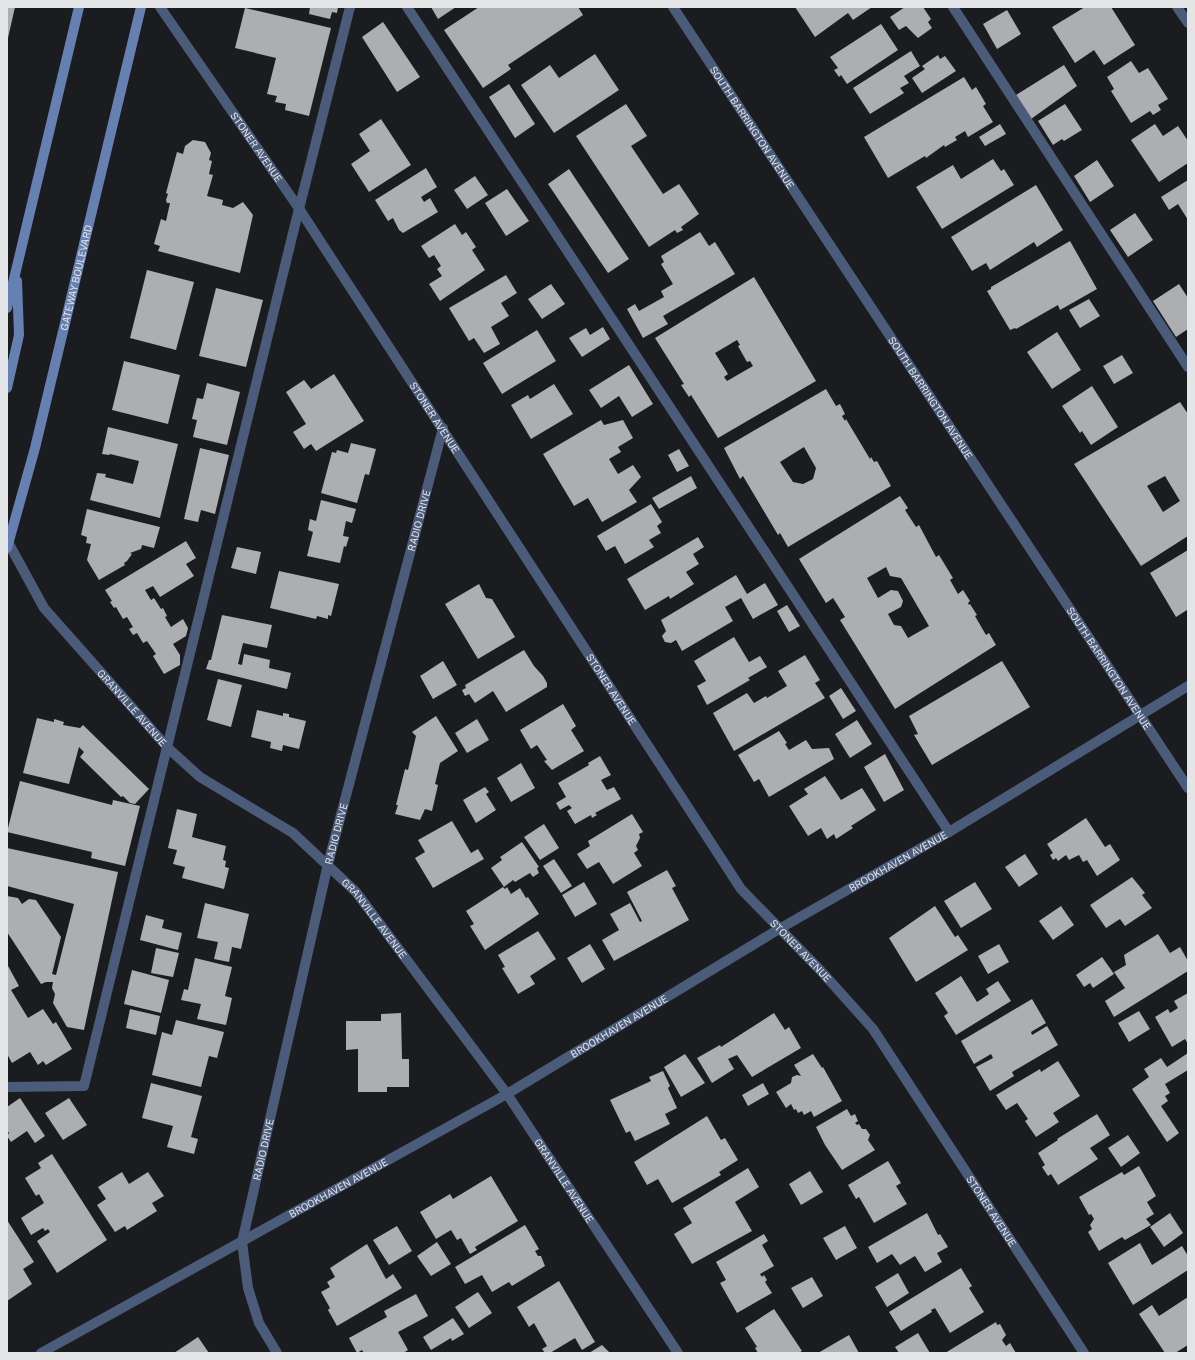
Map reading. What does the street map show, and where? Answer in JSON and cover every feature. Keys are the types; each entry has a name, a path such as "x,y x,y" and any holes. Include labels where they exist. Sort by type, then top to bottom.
{"main road":[{"path":"7,308 79,7"},
{"name":"GATEWAY BOULEVARD","path":"8,544 35,448 141,7"},
{"path":"7,388 19,335 17,271"}],"street":[{"name":"STONER AVENUE","path":"160,7 298,207 443,428 741,889 821,971 873,1029 1084,1353"},
{"path":"7,1087 84,1086 168,748 298,207 350,7"},
{"path":"407,7 949,832"},
{"name":"SOUTH BARRINGTON AVENUE","path":"673,7 1188,788"},
{"path":"953,7 1188,367"},
{"path":"1177,7 1188,23"},
{"name":"RADIO DRIVE","path":"242,1242 328,864 443,428"},
{"name":"GRANVILLE AVENUE","path":"8,544 44,608 168,748 200,777 292,833 328,864 356,892 507,1094 678,1353"},
{"name":"BROOKHAVEN AVENUE","path":"41,1353 507,1094 779,929 949,832 1188,686"},
{"path":"242,1242 248,1288 259,1323 277,1353"}],"building":[{"path":"7,7 15,7 8,38 7,38"},
{"path":"310,7 338,7 337,13 332,12 330,19 309,14"},
{"path":"431,7 456,7 438,19"},
{"path":"479,7 578,7 583,15 508,65 511,69 483,88 444,30"},
{"path":"795,7 872,7 853,20 848,13 815,37"},
{"path":"905,7 923,7 931,19 928,22 932,28 918,38 906,26 899,30 890,17"},
{"path":"1085,7 1111,7 1135,45 1104,65 1094,50 1075,63 1052,27"},
{"path":"245,8 331,28 309,116 285,110 286,104 275,102 277,96 267,94 276,58 235,48"},
{"path":"1007,10 1021,34 997,49 983,24"},
{"path":"383,22 420,77 397,92 362,37"},
{"path":"881,24 898,50 847,84 841,75 839,77 834,70 838,68 830,57"},
{"path":"911,51 920,66 904,76 909,83 900,88 904,93 870,114 853,88"},
{"path":"595,54 619,90 554,133 521,85 550,65 559,78"},
{"path":"938,55 940,59 945,56 956,71 922,93 912,78 925,69 922,66"},
{"path":"1131,61 1139,73 1148,68 1168,99 1158,105 1161,110 1153,115 1150,111 1131,123 1111,91 1114,89 1107,77"},
{"path":"1064,65 1077,86 1031,119 1016,95"},
{"path":"964,77 972,90 976,87 986,104 983,106 993,122 968,137 965,131 955,137 957,140 945,147 944,145 926,158 925,156 888,178 864,137"},
{"path":"509,84 535,124 515,138 489,97"},
{"path":"626,104 647,136 631,146 663,194 679,184 699,214 681,227 683,230 677,233 675,230 649,247 576,136"},
{"path":"1065,104 1082,130 1064,141 1062,139 1053,145 1038,121"},
{"path":"381,119 411,165 369,192 351,164 370,151 359,134"},
{"path":"1000,124 1006,134 985,146 979,137"},
{"path":"1155,124 1163,136 1178,126 1188,141 1188,163 1159,182 1131,140"},
{"path":"193,140 205,142 211,153 209,160 212,161 209,174 213,175 207,196 223,200 222,205 233,208 243,202 253,215 240,273 158,251 160,246 154,244 161,219 166,221 170,203 167,203 166,200 168,194 166,193 177,152 183,154 185,146"},
{"path":"993,159 1001,171 1004,169 1014,185 942,229 916,187 953,165 961,179"},
{"path":"1097,160 1114,186 1090,202 1074,176"},
{"path":"426,168 437,187 421,197 424,202 430,198 438,212 403,233 399,230 393,218 388,221 375,200"},
{"path":"569,169 629,259 608,273 548,184"},
{"path":"475,176 488,195 467,209 454,190"},
{"path":"1188,180 1188,220 1178,204 1169,210 1161,197"},
{"path":"1036,185 1063,230 1037,247 1034,242 990,270 986,263 972,271 951,237"},
{"path":"507,189 529,221 506,236 485,203"},
{"path":"1135,213 1153,240 1128,257 1110,230"},
{"path":"455,224 462,235 466,232 476,247 472,250 485,270 440,301 429,284 442,276 437,269 441,266 434,255 429,258 421,246"},
{"path":"700,232 709,246 715,242 735,274 663,316 668,324 643,338 627,309 635,304 639,311 664,297 661,291 673,284 661,264 664,262 661,256"},
{"path":"1070,241 1097,289 1060,310 1058,305 1016,329 1010,330 987,291 991,289 991,287"},
{"path":"147,270 194,282 176,350 130,338"},
{"path":"506,275 517,293 501,303 509,316 491,327 500,344 484,353 474,338 469,341 449,308"},
{"path":"754,277 816,381 718,438 691,395 689,397 681,385 684,384 655,338","holes":["737,340 740,345 738,346 747,362 750,361 753,366 727,381 724,377 728,374 715,353"]},
{"path":"551,284 565,304 542,319 528,299"},
{"path":"1179,284 1188,298 1188,329 1176,337 1153,301"},
{"path":"216,288 263,300 246,367 199,356"},
{"path":"1089,299 1100,316 1080,328 1069,310"},
{"path":"603,327 610,339 582,357 569,338 586,328 590,335"},
{"path":"537,330 556,361 502,394 483,363"},
{"path":"1057,332 1081,370 1052,389 1027,352"},
{"path":"1122,355 1133,373 1114,384 1103,366"},
{"path":"124,361 180,375 168,424 112,410"},
{"path":"629,365 653,404 632,417 619,396 601,408 589,390"},
{"path":"334,374 364,421 316,451 311,444 304,449 293,432 306,424 286,392 304,380 311,389"},
{"path":"207,383 240,392 227,445 193,437 197,420 192,419 197,398 203,399"},
{"path":"554,384 573,414 531,439 511,405 528,395 530,399"},
{"path":"1092,386 1118,427 1091,445 1082,431 1080,433 1062,406"},
{"path":"826,389 836,406 840,404 845,414 842,416 845,421 846,419 870,459 871,457 874,462 877,461 891,486 788,547 780,533 778,535 743,476 740,479 724,448","holes":["804,447 816,468 813,479 803,484 793,482 780,462"]},
{"path":"1180,402 1188,414 1188,536 1141,566 1074,464","holes":["1165,476 1180,501 1163,512 1147,486"]},
{"path":"601,420 604,425 623,420 633,438 618,447 621,452 609,459 618,474 633,465 641,477 629,490 637,502 602,522 588,498 574,506 543,454"},
{"path":"108,427 178,444 160,518 90,500 97,473 106,474 105,477 133,484 139,461 110,454 102,454"},
{"path":"351,443 376,449 369,475 365,474 357,503 321,493 332,452 336,453 337,450 348,453"},
{"path":"200,448 229,455 215,514 201,510 198,522 184,519"},
{"path":"679,449 689,466 677,472 668,455"},
{"path":"691,476 697,488 659,509 652,498"},
{"path":"900,496 908,508 905,510 916,527 919,525 936,557 939,555 953,578 950,580 958,594 963,590 970,601 968,603 969,605 970,604 977,615 975,616 986,635 989,633 996,645 895,709 840,620 845,617 833,598 826,603 799,559","holes":["886,567 890,576 901,578 929,626 908,638 901,626 894,625 888,614 901,607 903,601 898,591 891,590 878,598 867,578"]},
{"path":"321,500 356,509 352,523 346,521 343,536 349,537 346,547 344,546 340,563 307,556 313,532 308,530 310,519 316,521"},
{"path":"651,504 662,522 657,526 661,533 649,540 654,547 625,564 615,546 606,551 597,536"},
{"path":"87,509 160,527 154,548 142,545 141,549 130,553 132,554 124,563 125,565 99,580 87,560 91,544 86,543 87,537 81,535"},
{"path":"698,537 704,547 693,554 699,564 686,572 694,584 670,599 669,596 645,610 627,579"},
{"path":"186,541 196,558 186,564 194,576 160,597 153,586 145,590 151,600 154,598 161,609 163,608 167,616 165,617 171,627 183,619 188,628 186,636 173,644 180,655 180,665 164,674 153,656 156,654 147,641 143,643 137,633 133,635 129,629 133,627 127,617 123,619 116,607 114,608 110,602 112,601 105,590"},
{"path":"237,547 261,552 256,574 231,568"},
{"path":"1188,550 1188,611 1187,610 1176,617 1150,573"},
{"path":"279,571 339,584 331,616 328,615 328,619 317,616 316,619 270,608"},
{"path":"736,575 747,594 765,583 778,605 753,619 741,598 725,607 733,621 682,651 676,640 671,643 665,642 662,636 666,631 661,620"},
{"path":"479,584 486,598 492,599 515,637 478,659 445,604"},
{"path":"787,605 800,626 789,632 777,611"},
{"path":"222,615 272,625 267,648 243,643 238,664 242,665 244,654 270,660 269,668 291,673 287,689 206,669 209,660 211,660"},
{"path":"734,637 749,662 760,656 767,667 748,678 750,680 707,705 697,686 706,681 694,661"},
{"path":"524,650 534,666 543,676 547,683 547,687 506,712 493,691 475,703 469,694 465,696 462,690 466,688 465,685"},
{"path":"805,655 820,680 815,683 825,698 734,751 713,713 747,693 754,703 766,696 767,698 787,686 778,671"},
{"path":"443,661 457,685 433,699 420,676"},
{"path":"1002,661 1030,707 932,765 914,735 918,734 909,716"},
{"path":"218,679 242,685 231,727 207,720"},
{"path":"841,688 856,711 843,719 829,696"},
{"path":"563,704 576,726 571,730 584,751 552,770 544,761 547,760 537,745 531,749 520,730"},
{"path":"257,710 283,716 283,713 289,714 289,717 306,721 299,749 283,745 282,751 270,748 271,742 251,737"},
{"path":"436,716 458,751 440,763 435,784 438,785 432,811 425,809 420,820 395,814 405,769 408,770 416,736 412,732"},
{"path":"37,718 54,722 54,719 64,722 63,725 80,728 83,725 149,789 135,804 130,803 123,796 121,797 80,757 84,752 79,747 69,784 23,773"},
{"path":"477,719 489,740 467,753 455,733"},
{"path":"857,720 872,744 850,758 835,734"},
{"path":"779,731 787,743 785,744 789,750 806,740 812,749 829,748 834,759 769,797 759,779 754,782 738,755"},
{"path":"885,754 904,790 884,802 864,767"},
{"path":"600,756 611,775 601,780 607,790 614,787 621,799 595,813 597,815 592,818 591,815 575,824 567,811 572,808 569,805 560,810 556,803 566,797 558,783 589,765 588,763"},
{"path":"521,763 535,788 511,802 497,778"},
{"path":"825,776 841,800 862,788 876,810 851,826 853,828 836,839 834,834 827,839 821,828 808,836 789,806 808,794 804,789"},
{"path":"20,781 112,805 113,800 140,806 125,866 91,858 92,852 7,832"},
{"path":"485,787 489,792 486,794 496,810 476,823 463,800"},
{"path":"177,809 197,814 192,837 226,846 223,860 226,861 225,867 229,868 224,889 182,878 185,867 173,864 177,850 168,848"},
{"path":"632,814 643,832 639,834 640,838 636,846 638,850 634,853 642,866 613,884 599,862 587,869 577,854 590,846 588,841"},
{"path":"1086,818 1105,847 1110,844 1120,860 1097,876 1087,860 1083,862 1079,855 1069,860 1066,855 1058,861 1056,858 1053,860 1050,855 1053,853 1047,844"},
{"path":"452,821 471,853 478,849 484,859 433,888 415,858 425,852 418,840"},
{"path":"544,824 559,848 540,860 524,837"},
{"path":"522,842 539,867 537,868 539,873 533,877 530,873 515,882 513,880 504,887 491,868 502,860 500,857"},
{"path":"7,848 118,872 84,1030 67,1027 53,1003 55,994 52,988 53,982 41,984 7,932 7,896 18,898 22,904 29,899 36,900 61,937 52,974 56,975 74,904 7,886"},
{"path":"1025,854 1038,874 1019,887 1005,867"},
{"path":"554,859 572,886 561,893 543,866"},
{"path":"667,870 676,886 672,888 689,920 614,961 602,940 619,930 610,914 630,903 640,922 642,921 627,892"},
{"path":"1132,877 1145,893 1142,895 1152,908 1125,926 1120,919 1106,928 1090,905"},
{"path":"584,882 597,904 575,917 562,895"},
{"path":"975,882 992,909 961,928 944,901"},
{"path":"503,887 505,889 507,887 511,894 520,888 539,914 485,950 470,926 474,924 466,911"},
{"path":"205,903 249,914 241,949 232,947 229,962 214,959 218,942 197,938"},
{"path":"935,906 955,937 958,935 968,950 916,982 889,938"},
{"path":"1061,906 1074,925 1053,940 1039,921"},
{"path":"146,915 164,920 162,928 182,933 178,950 140,940"},
{"path":"538,931 556,959 530,976 535,984 518,994 502,968 505,967 498,955"},
{"path":"1158,934 1170,953 1180,947 1188,961 1188,971 1114,1017 1105,1001 1125,988 1114,972 1126,965 1124,955"},
{"path":"590,944 605,969 582,983 567,958"},
{"path":"999,944 1009,962 988,974 978,956"},
{"path":"156,948 179,953 173,977 151,973"},
{"path":"1102,957 1114,974 1093,988 1090,983 1084,987 1076,975"},
{"path":"195,958 232,967 225,996 232,998 226,1025 197,1019 201,1004 181,1000 184,989 188,990"},
{"path":"7,964 19,986 11,990 28,1018 43,1009 53,1024 56,1022 72,1049 46,1065 43,1061 38,1065 30,1052 12,1063 7,1054"},
{"path":"132,970 169,980 161,1013 124,1004"},
{"path":"961,976 977,1002 989,994 986,989 998,981 1011,1001 956,1035 944,1016 948,1013 935,993"},
{"path":"1188,993 1188,1044 1185,1039 1172,1047 1155,1017 1168,1009 1170,1013 1178,1008 1174,1001"},
{"path":"1032,999 1046,1023 1031,1032 1032,1035 1047,1026 1058,1045 1012,1072 1014,1076 990,1091 976,1067 993,1058 991,1054 974,1064 961,1041"},
{"path":"130,1009 160,1016 156,1035 126,1028"},
{"path":"1139,1011 1150,1029 1129,1042 1118,1023"},
{"path":"401,1013 402,1059 409,1059 409,1087 387,1087 387,1092 358,1092 358,1049 346,1050 346,1021 381,1021 381,1014"},
{"path":"774,1013 785,1030 789,1027 801,1048 752,1077 737,1055 728,1059 734,1069 712,1083 697,1058 720,1045 721,1047"},
{"path":"176,1020 224,1032 217,1058 209,1056 201,1087 152,1075 162,1032 172,1035"},
{"path":"1188,1053 1188,1070 1165,1084 1170,1093 1165,1096 1168,1101 1161,1106 1179,1133 1167,1142 1132,1089 1149,1077 1144,1069 1161,1058 1167,1067"},
{"path":"685,1054 705,1083 681,1097 664,1067"},
{"path":"813,1054 822,1068 823,1067 842,1101 814,1117 811,1111 804,1115 802,1111 798,1113 796,1109 794,1110 791,1104 786,1108 776,1092 791,1083 792,1077 797,1075 801,1076 794,1065"},
{"path":"1058,1061 1080,1096 1053,1113 1059,1122 1036,1137 1025,1121 1028,1119 1017,1103 1006,1110 996,1095 1040,1069 1041,1072"},
{"path":"663,1071 670,1086 668,1088 677,1108 665,1114 670,1124 635,1141 630,1131 626,1133 610,1100 651,1081 649,1077"},
{"path":"151,1083 202,1096 191,1137 198,1139 194,1154 167,1147 173,1126 142,1118"},
{"path":"763,1083 769,1094 748,1106 742,1095"},
{"path":"20,1098 45,1136 35,1143 27,1131 11,1142 7,1136 9,1133 7,1130 7,1107"},
{"path":"69,1098 87,1125 63,1140 45,1113"},
{"path":"847,1109 851,1116 855,1114 858,1121 855,1123 857,1125 859,1124 862,1129 866,1129 870,1135 868,1140 875,1150 842,1170 825,1145 816,1127"},
{"path":"1097,1114 1110,1135 1090,1148 1098,1159 1058,1185 1051,1174 1048,1176 1042,1167 1045,1165 1038,1153 1058,1140 1057,1139"},
{"path":"707,1116 721,1140 725,1138 738,1160 719,1172 721,1175 672,1203 658,1179 647,1185 634,1162"},
{"path":"1128,1135 1140,1153 1121,1167 1108,1148"},
{"path":"52,1154 107,1240 57,1273 37,1241 50,1232 48,1229 45,1231 43,1228 31,1235 21,1218 44,1203 39,1194 36,1196 25,1178 41,1168 38,1163"},
{"path":"888,1161 901,1183 896,1186 907,1204 874,1223 859,1197 856,1199 848,1185"},
{"path":"1139,1166 1156,1196 1147,1202 1154,1214 1146,1219 1151,1225 1125,1240 1122,1237 1099,1251 1088,1232 1092,1229 1090,1225 1094,1219 1091,1214 1089,1215 1079,1197 1122,1172 1124,1175"},
{"path":"748,1168 759,1187 735,1202 752,1231 692,1264 674,1234 692,1223 683,1208"},
{"path":"810,1171 823,1192 801,1205 789,1184"},
{"path":"122,1172 129,1184 148,1172 164,1196 152,1203 157,1211 127,1230 125,1226 115,1232 97,1205 106,1199 98,1187"},
{"path":"491,1176 518,1221 475,1247 477,1250 470,1254 461,1238 457,1240 451,1230 436,1239 420,1212 450,1194 453,1199"},
{"path":"927,1213 938,1235 940,1234 948,1247 937,1253 942,1262 925,1272 915,1256 900,1265 892,1254 877,1263 868,1247"},
{"path":"1170,1213 1183,1233 1164,1247 1150,1227"},
{"path":"7,1220 34,1262 23,1269 32,1284 7,1301"},
{"path":"525,1225 539,1249 535,1251 538,1256 541,1256 545,1266 512,1286 509,1282 492,1292 482,1275 465,1284 455,1267"},
{"path":"397,1226 412,1251 389,1265 373,1240"},
{"path":"845,1226 857,1248 836,1260 823,1238"},
{"path":"764,1234 768,1241 762,1245 774,1266 760,1274 762,1277 764,1275 767,1280 765,1282 772,1293 737,1313 720,1283 726,1280 716,1262"},
{"path":"437,1242 451,1264 431,1276 417,1256"},
{"path":"1140,1243 1152,1265 1182,1246 1188,1256 1188,1270 1133,1305 1108,1263"},
{"path":"367,1244 386,1279 393,1274 402,1288 337,1326 328,1310 330,1308 321,1292 330,1287 327,1282 335,1277 330,1268"},
{"path":"961,1268 972,1286 969,1288 984,1312 950,1333 935,1308 931,1310 932,1312 901,1331 889,1312"},
{"path":"898,1273 909,1293 887,1307 875,1287"},
{"path":"812,1277 823,1296 803,1308 791,1288"},
{"path":"559,1281 595,1342 582,1350 575,1338 550,1353 545,1353 542,1349 547,1346 534,1323 529,1327 517,1307"},
{"path":"478,1292 492,1313 469,1328 455,1307"},
{"path":"416,1294 428,1316 398,1332 408,1350 403,1353 364,1353 362,1350 357,1353 349,1338 387,1317 384,1311"},
{"path":"1188,1297 1188,1345 1175,1353 1165,1353 1139,1314 1152,1305 1159,1316"},
{"path":"774,1309 802,1351 798,1353 758,1353 755,1348 757,1347 745,1328"},
{"path":"453,1318 464,1334 452,1341 451,1338 431,1350 423,1337"},
{"path":"996,1322 997,1325 1000,1324 1006,1335 1002,1340 1006,1346 1010,1343 1016,1353 945,1353"},
{"path":"918,1333 930,1353 899,1353 895,1347"},
{"path":"849,1335 859,1353 818,1353"},
{"path":"198,1337 209,1353 174,1353"},
{"path":"602,1345 610,1353 589,1353"}]}
